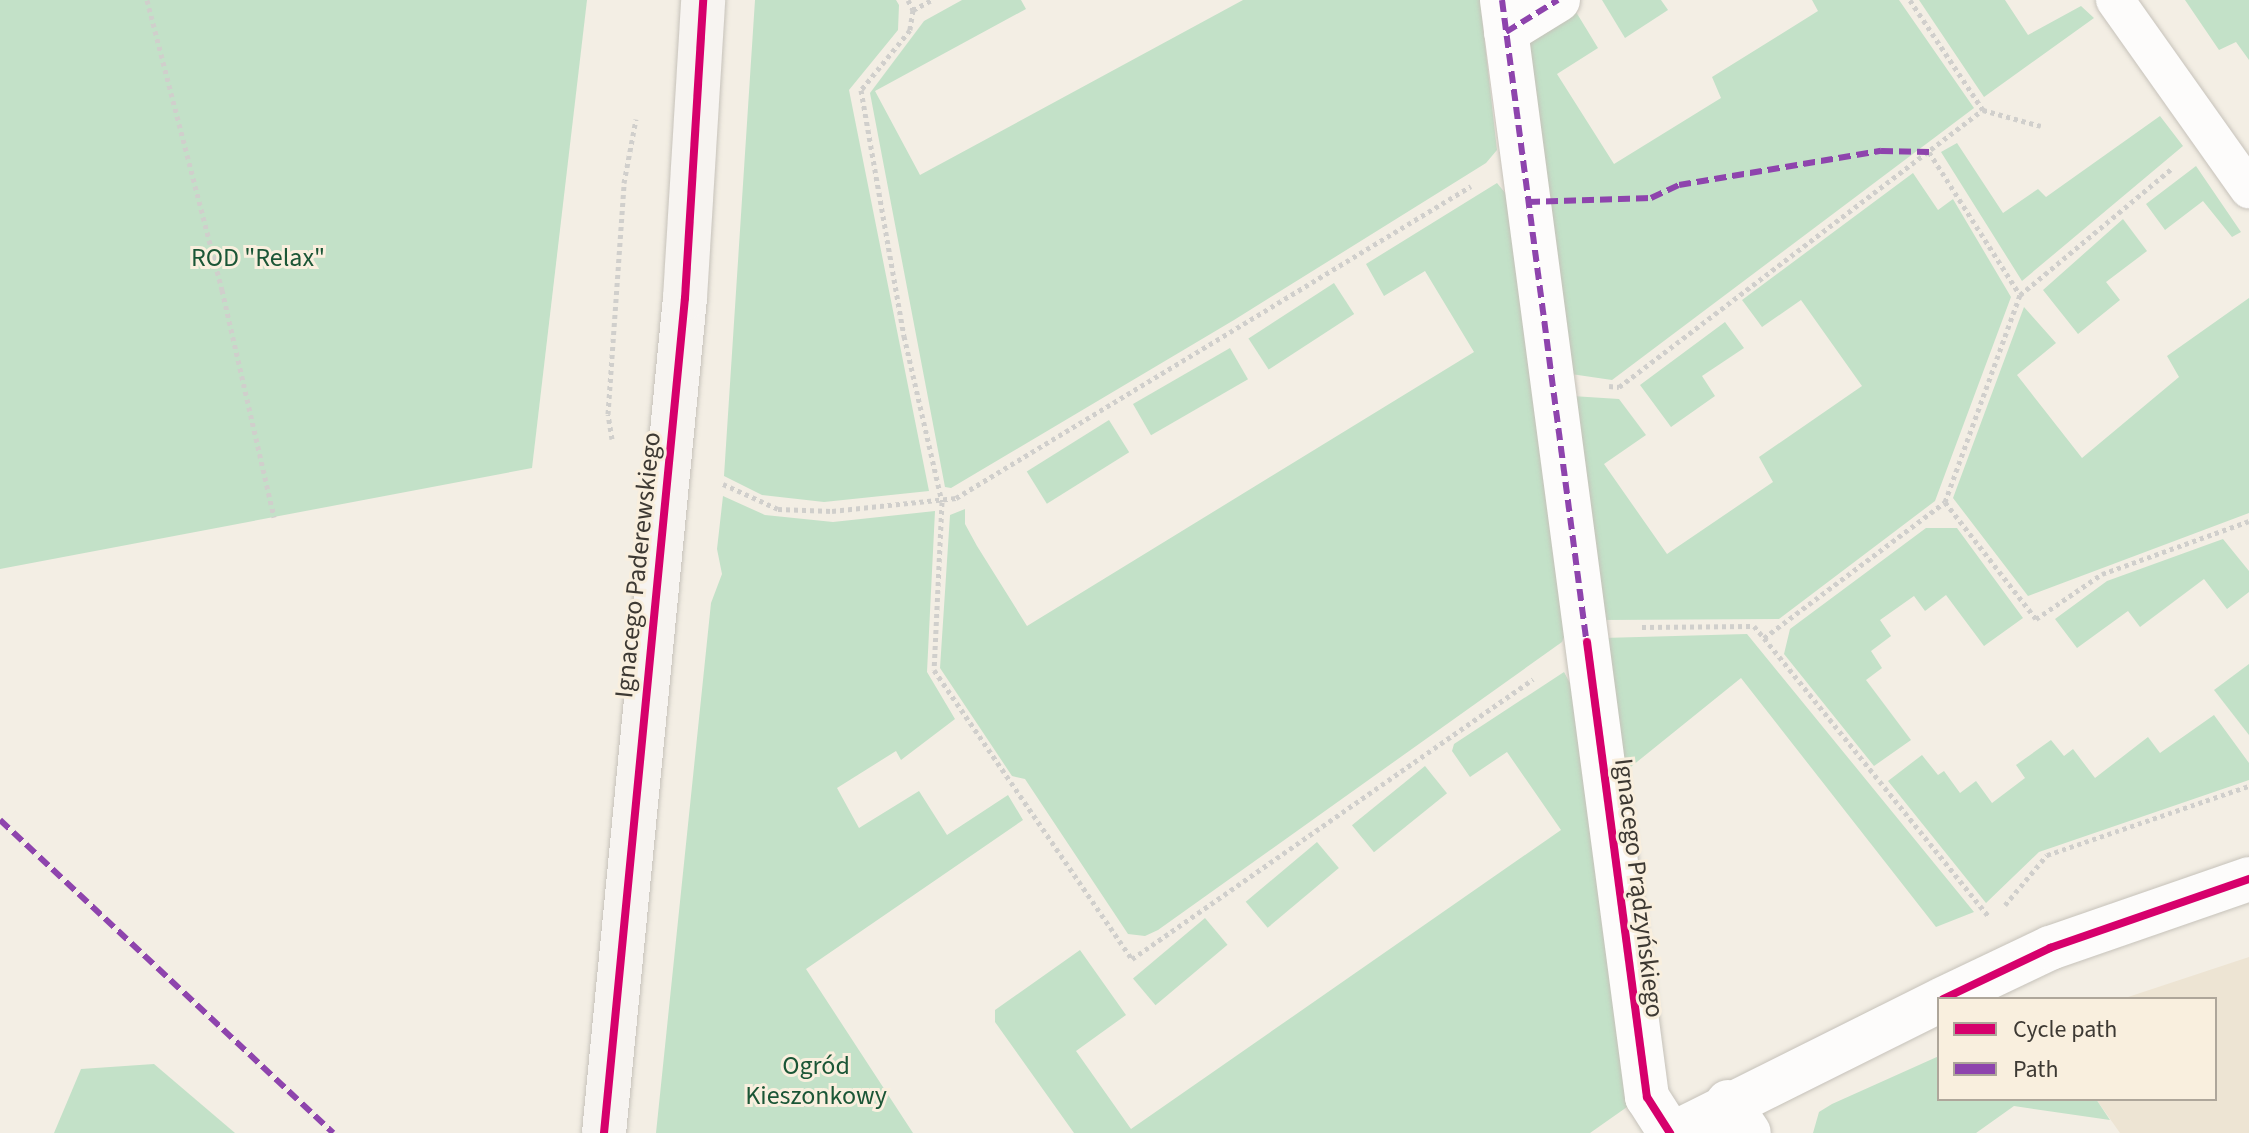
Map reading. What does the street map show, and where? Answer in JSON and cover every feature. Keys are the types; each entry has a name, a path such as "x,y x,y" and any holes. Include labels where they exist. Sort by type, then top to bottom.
{"street":[{"name":"Ignacego Paderewskiego","path":"604,1133 685,298 703,0"},
{"path":"1504,16 1558,0"},
{"name":"Ignacego Prądzyńskiego","path":"1504,16 1647,1097 1672,1133"},
{"path":"1947,997 2050,948 2249,879"},
{"path":"1672,1133 1738,1118 1937,1002"}],"lane":[{"path":"2115,0 2249,189"}],"path":[{"path":"147,0 274,517"},
{"path":"908,0 913,10 910,30 861,90 904,336 942,502 934,670 1132,959 1586,636 1754,626 1992,920"},
{"path":"913,10 932,0"},
{"path":"1910,0 1983,110 2041,126"},
{"path":"613,446 608,414 623,199 639,103"},
{"path":"1619,387 1983,110"},
{"path":"1929,152 2020,295"},
{"path":"711,479 778,509 832,511 942,502 1521,155"},
{"path":"1764,638 1945,502 2020,295 2107,222"},
{"path":"1945,502 2036,619 2102,574 2249,521"}],"shaded area":[{"path":"2249,957 2249,1133 2120,1133 2097,1101 2217,1101 2217,997 2128,997"}],"green space":[{"name":"ROD \"Relax\"","path":"0,0 587,0 532,468 0,569"},
{"path":"755,0 896,0 899,5 898,30 849,90 929,491 824,502 762,495 724,476"},
{"path":"962,0 1021,0 1026,9 875,91 920,175 1243,0 1480,0 1497,150 1486,163 1234,320 951,488 945,487 870,93 924,21"},
{"path":"1602,0 1661,0 1668,10 1625,38"},
{"path":"1812,0 1899,0 1974,108 1612,380 1571,374 1527,43 1573,7 1598,48 1557,74 1614,164 1721,98 1712,77 1818,11"},
{"path":"1919,0 2005,0 2028,35 2081,6 2094,18 1984,97"},
{"path":"2185,0 2249,0 2249,60 2236,42 2219,50"},
{"path":"2160,116 2183,146 2022,281 1941,152 1957,143 2003,213 2038,189 2046,197"},
{"path":"2196,166 2241,232 2232,237 2203,201 2165,230 2146,204"},
{"path":"1913,173 1938,210 1953,199 2011,297 1935,501 1779,619 1602,620 1572,396 1619,399 1646,435 1604,464 1667,554 1773,482 1759,457 1862,386 1801,300 1762,327 1742,300"},
{"path":"1497,183 1506,194 1566,632 1562,642 1158,930 1145,936 1128,934 1025,779 1012,776 940,668 950,515 965,509 965,524 1027,626 1474,352 1425,271 1384,296 1366,264"},
{"path":"2123,219 2147,251 2106,282 2120,300 2078,334 2043,290"},
{"path":"1334,283 1354,314 1269,370 1248,339"},
{"path":"2249,298 2249,513 2028,596 1953,498 2024,307 2056,343 2017,375 2082,458 2179,377 2167,356"},
{"path":"1725,322 1744,348 1702,376 1715,396 1671,427 1640,385"},
{"path":"1230,348 1248,379 1151,435 1133,404"},
{"path":"1109,420 1129,452 1047,504 1027,471"},
{"name":"Ogród Kieszonkowy","path":"723,496 765,515 833,522 935,511 927,672 955,719 901,760 896,751 837,788 859,828 919,791 947,835 1008,795 1023,820 806,969 913,1133 656,1133 711,603 722,574 717,549"},
{"path":"1926,528 1957,528 2023,618 1984,646 1946,595 1925,611 1914,596 1880,620 1891,636 1871,651 1882,668 1866,680 1911,740 1874,766 1784,654 1790,629"},
{"path":"2223,539 2249,571 2249,592 2227,609 2204,579 2140,627 2128,611 2077,648 2055,619 2107,581"},
{"path":"1747,634 1974,912 1936,927 1741,678 1622,774 1603,638"},
{"path":"2249,664 2249,735 2214,690"},
{"path":"1564,672 1572,687 1627,1107 1590,1133 1074,1133 995,1022 995,1010 1080,950 1126,1015 1076,1051 1131,1129 1561,830 1507,752 1470,777 1452,751 1454,744"},
{"path":"2214,715 2249,763 2249,780 2039,852 1986,903 1888,781 1922,755 1938,775 1944,771 1960,793 1976,781 1992,803 2025,778 2016,765 2051,740 2064,756 2073,749 2095,778 2148,737 2160,753"},
{"path":"1425,766 1447,793 1374,852 1352,825"},
{"path":"1317,842 1339,868 1268,928 1246,902"},
{"path":"1205,918 1227,945 1155,1005 1133,978"},
{"path":"1937,1057 1937,1101 2097,1101 2110,1120 2014,1106 1976,1133 1813,1133 1819,1112"},
{"path":"154,1064 235,1133 54,1133 81,1069"}],"marked path":[{"path":"1502,0 1587,646"},
{"path":"1506,32 1558,0"},
{"path":"1528,202 1651,198 1679,185 1881,151 1929,152"},
{"path":"0,820 333,1133"}],"cycle path":[{"path":"604,1133 685,298 703,0"},
{"path":"1587,642 1647,1097 1670,1133"},
{"path":"1947,997 2050,948 2249,879"}]}
